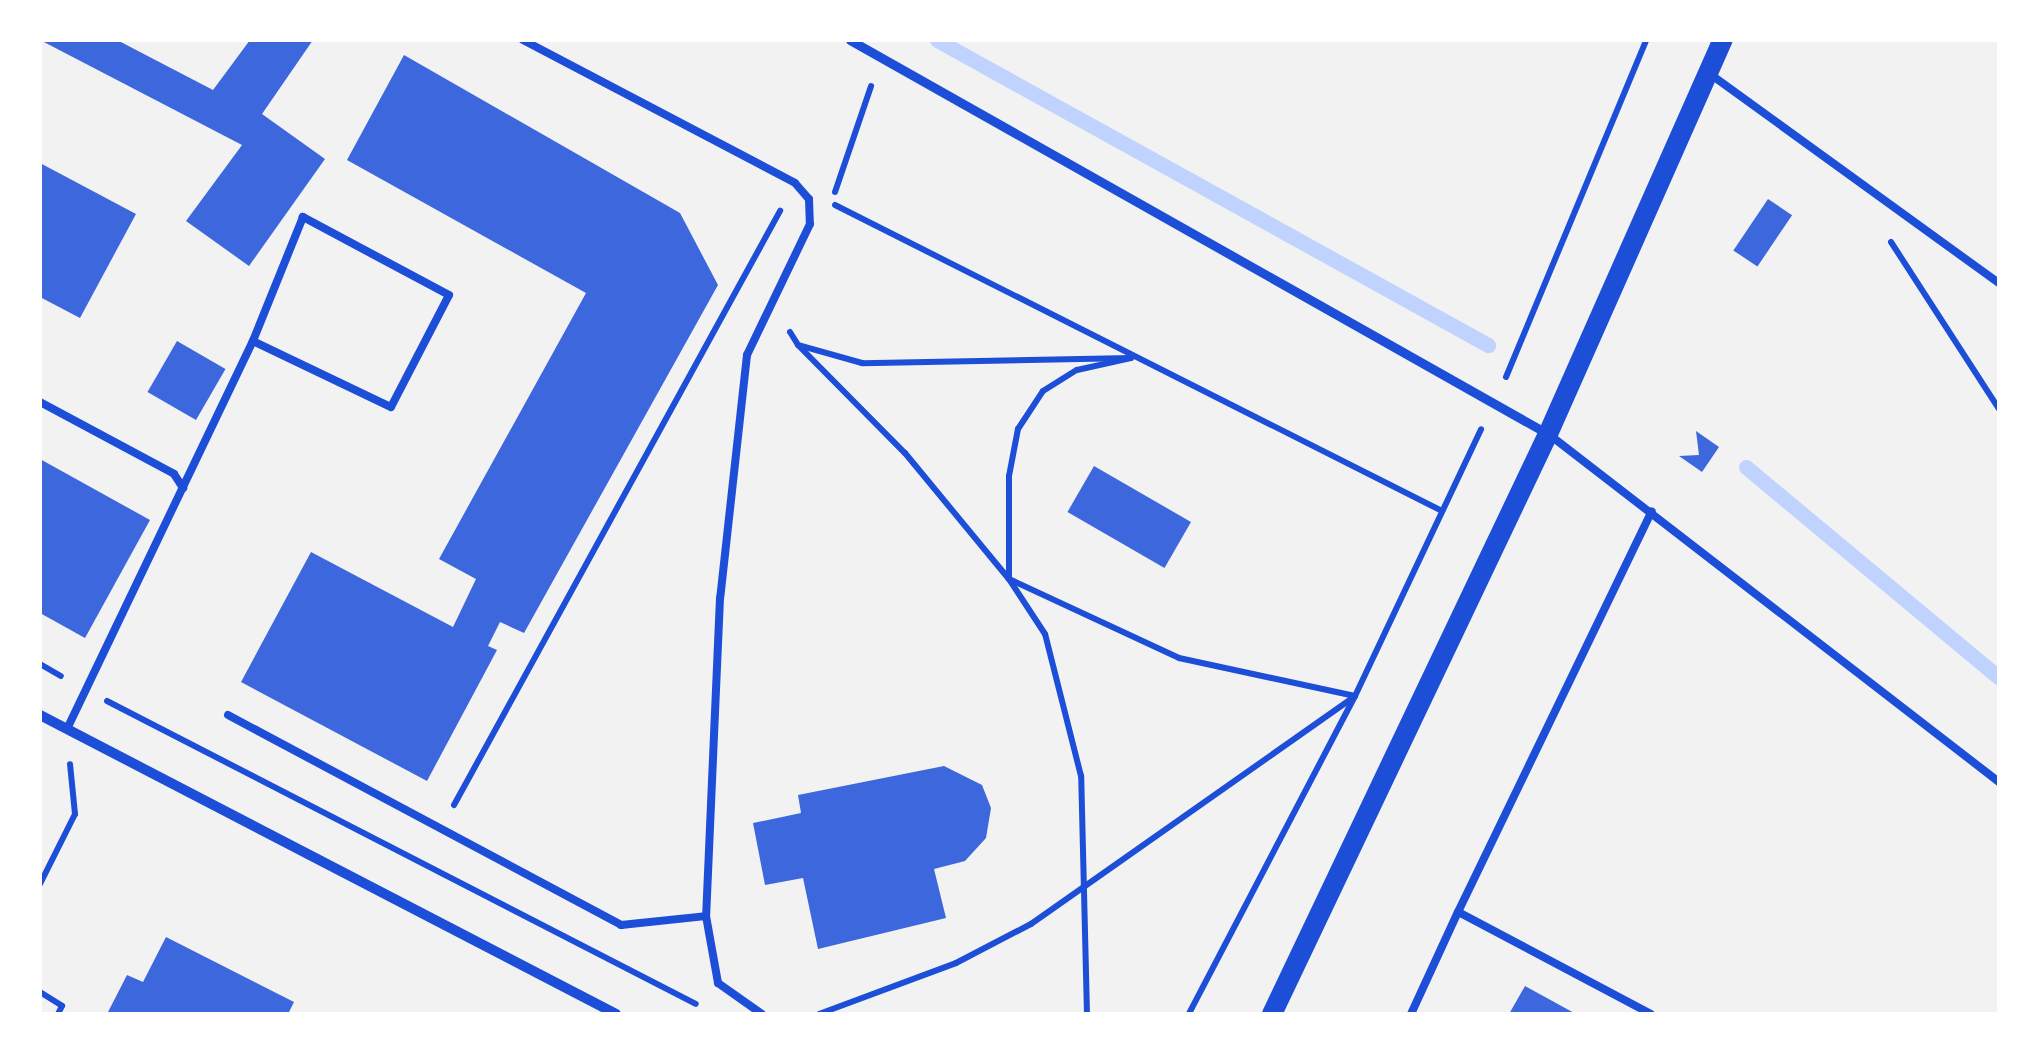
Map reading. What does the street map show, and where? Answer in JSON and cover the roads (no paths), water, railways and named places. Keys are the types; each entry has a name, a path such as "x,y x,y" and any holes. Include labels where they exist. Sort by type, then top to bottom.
{"main road":[{"path":"1272,1014 1548,434 1723,40"}],"street":[{"path":"850,40 1548,434"},
{"path":"40,714 616,1014"}],"lane":[{"path":"524,40 795,182 809,200 810,224 748,355 720,598 706,916 718,983 762,1014"},
{"path":"1706,71 1999,283"},
{"path":"67,729 253,342 303,217 450,295 391,407 253,342"},
{"path":"40,402 174,474 183,488"},
{"path":"1548,434 1999,782"},
{"path":"1411,1014 1652,511"},
{"path":"228,715 621,925 706,916"},
{"path":"1458,912 1651,1014"}],"waterway":[{"path":"937,40 1488,345"},
{"path":"1746,467 1999,678"}]}
